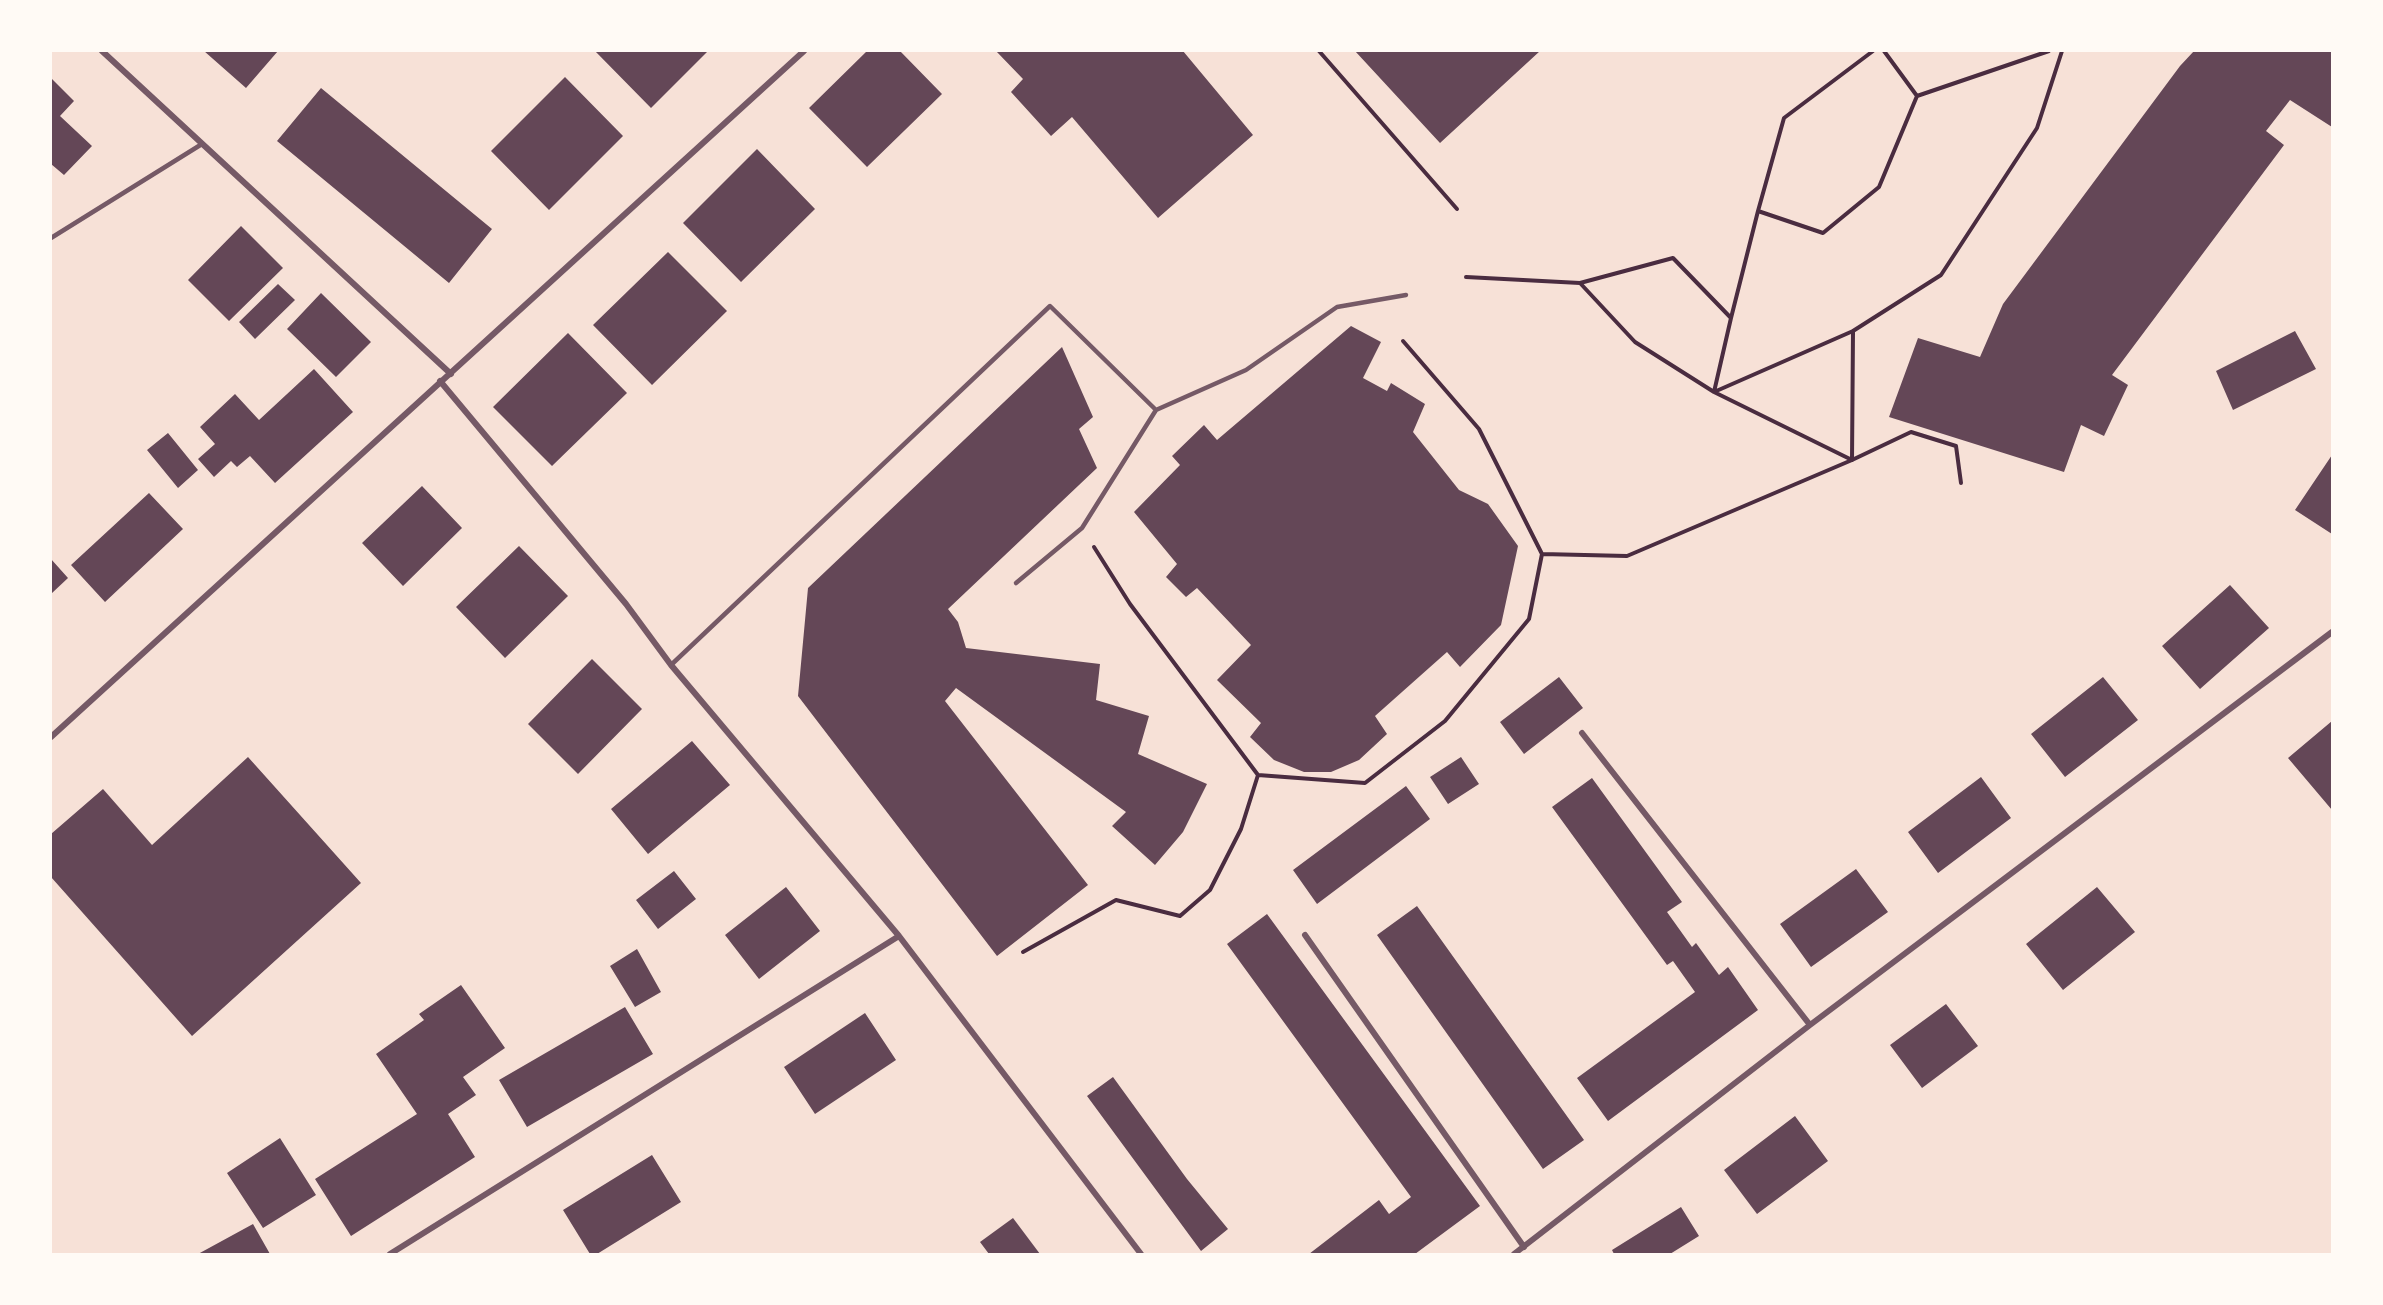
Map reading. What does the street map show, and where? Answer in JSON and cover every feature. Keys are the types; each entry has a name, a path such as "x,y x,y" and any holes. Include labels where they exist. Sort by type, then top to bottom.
{"street":[{"path":"102,51 451,374"},
{"path":"51,737 804,51"},
{"path":"440,381 626,604 671,664 899,936 1140,1254"},
{"path":"1514,1254 1810,1025 2332,632"},
{"path":"1582,733 1810,1025"},
{"path":"390,1254 899,936"},
{"path":"1305,936 1524,1247"}],"lane":[{"path":"51,238 202,144"},
{"path":"1016,583 1082,528 1156,410 1246,370 1337,307 1406,295"},
{"path":"671,664 1050,306 1156,410"}],"path":[{"path":"1318,51 1456,209"},
{"path":"1714,393 1731,318 1784,118 1873,51"},
{"path":"1884,51 1917,96"},
{"path":"1758,212 1823,233 1879,188 1917,96 2049,51"},
{"path":"1714,393 1853,331 1941,275 2037,128 2062,51"},
{"path":"1466,277 1580,283 1673,258 1731,318"},
{"path":"1580,283 1635,342 1714,393 1852,460"},
{"path":"1852,460 1853,331"},
{"path":"1082,528 1130,604 1258,775 1365,783 1445,721 1529,619 1542,554 1479,429 1403,341"},
{"path":"1542,554 1627,556 1852,460 1911,432 1956,446 1961,483"},
{"path":"1023,952 1116,900 1180,916 1210,890 1241,829 1258,775"}],"building":[{"path":"204,51 278,51 246,88"},
{"path":"595,51 708,51 651,108"},
{"path":"867,51 900,51 942,94 867,167 809,108"},
{"path":"996,51 1183,51 1253,135 1158,218 1072,117 1051,136 1011,92 1023,79"},
{"path":"1355,51 1540,51 1440,143"},
{"path":"2194,51 2332,51 2332,127 2290,100 2266,131 2284,145 2112,375 2128,385 2104,436 2081,425 2064,472 1889,417 1918,338 1980,357 2003,304 2180,66"},
{"path":"565,77 623,136 549,210 491,151"},
{"path":"51,78 74,101 60,116 92,146 64,175 51,164"},
{"path":"321,88 492,229 449,283 277,141"},
{"path":"757,149 815,209 741,282 683,223"},
{"path":"241,226 283,268 229,321 188,280"},
{"path":"668,252 727,311 652,385 593,325"},
{"path":"278,284 295,300 255,339 239,322"},
{"path":"321,293 371,342 336,377 287,329"},
{"path":"1351,326 1381,342 1363,378 1387,391 1391,383 1425,404 1413,432 1459,490 1488,504 1518,546 1501,625 1460,667 1447,652 1375,716 1387,734 1359,760 1331,772 1304,772 1274,760 1250,737 1261,723 1217,680 1251,645 1197,588 1186,597 1166,577 1177,564 1134,512 1180,465 1172,456 1204,425 1217,440"},
{"path":"2295,331 2316,369 2233,410 2216,371"},
{"path":"568,333 627,393 552,466 493,407"},
{"path":"1062,347 1093,417 1079,429 1097,468 948,609 958,622 966,648 1100,664 1096,700 1149,716 1138,754 1207,784 1183,832 1155,865 1112,826 1126,812 956,688 945,701 1088,885 997,956 798,696 808,588"},
{"path":"314,369 353,412 275,483 250,456 237,467 231,461 214,477 198,459 215,444 200,427 235,394 259,420"},
{"path":"168,433 198,470 178,488 147,450"},
{"path":"2332,455 2332,534 2295,510"},
{"path":"422,486 462,528 403,586 362,543"},
{"path":"149,493 183,529 105,602 71,565"},
{"path":"519,546 568,596 505,658 456,607"},
{"path":"51,559 68,578 51,594"},
{"path":"2230,585 2269,628 2200,689 2162,646"},
{"path":"592,659 642,709 578,774 528,724"},
{"path":"1559,677 1583,708 1524,754 1500,722"},
{"path":"2103,677 2138,720 2065,777 2031,734"},
{"path":"2332,721 2332,810 2288,758"},
{"path":"692,741 730,785 648,854 611,809"},
{"path":"248,757 361,883 192,1036 51,877 51,834 103,789 152,845"},
{"path":"1461,757 1479,784 1448,804 1430,777"},
{"path":"1981,777 2011,818 1938,873 1908,832"},
{"path":"1592,778 1682,902 1667,912 1692,947 1696,943 1719,975 1728,967 1758,1010 1608,1121 1577,1078 1695,992 1673,961 1667,965 1552,807"},
{"path":"1406,786 1430,819 1317,904 1293,870"},
{"path":"1856,869 1888,912 1811,967 1780,924"},
{"path":"674,871 696,899 658,929 636,900"},
{"path":"786,887 820,931 759,979 725,935"},
{"path":"2097,887 2135,932 2063,990 2026,944"},
{"path":"1417,906 1584,1140 1543,1169 1377,935"},
{"path":"1267,914 1480,1206 1415,1254 1309,1254 1379,1200 1389,1214 1411,1197 1227,944"},
{"path":"637,949 661,992 635,1007 610,966"},
{"path":"461,985 505,1048 463,1077 476,1095 448,1114 475,1157 351,1236 315,1179 417,1114 376,1054 424,1020 419,1014"},
{"path":"1946,1004 1978,1046 1922,1088 1890,1045"},
{"path":"625,1007 653,1054 527,1127 499,1080"},
{"path":"865,1013 896,1060 815,1114 784,1067"},
{"path":"1113,1077 1187,1179 1228,1229 1201,1251 1087,1096"},
{"path":"1795,1116 1828,1161 1757,1214 1724,1170"},
{"path":"280,1138 316,1195 263,1228 227,1173"},
{"path":"652,1155 681,1202 597,1254 590,1254 563,1210"},
{"path":"1681,1207 1699,1236 1670,1254 1614,1254 1612,1250"},
{"path":"1013,1218 1040,1254 989,1254 980,1242"},
{"path":"253,1224 270,1254 198,1254"}]}
